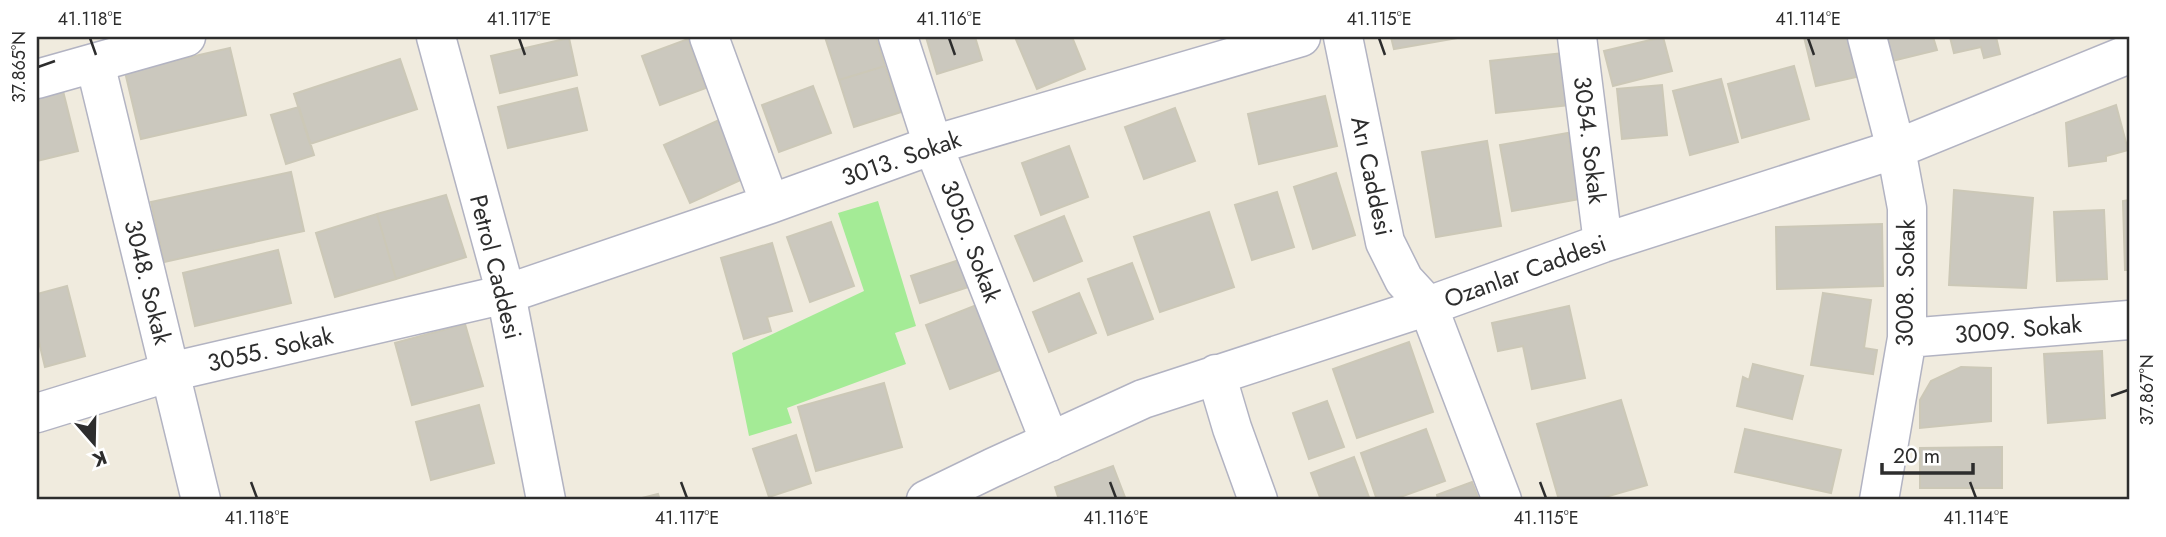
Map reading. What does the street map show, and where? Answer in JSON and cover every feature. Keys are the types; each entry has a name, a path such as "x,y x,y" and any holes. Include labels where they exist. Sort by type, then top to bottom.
{"street":[{"path":"37,75 95,63 186,37"},
{"name":"Petrol Caddesi","path":"436,37 506,294 545,500"},
{"path":"709,37 770,204"},
{"name":"3050. Sokak","path":"898,37 933,145 1049,442"},
{"name":"3013. Sokak","path":"506,294 933,145 1301,37"},
{"name":"Arı Caddesi","path":"1343,37 1385,242 1404,280 1428,306 1502,500"},
{"name":"3054. Sokak","path":"1577,37 1603,243"},
{"name":"3008. Sokak","path":"1867,37 1896,149 1907,208 1907,338 1879,500"},
{"name":"Ozanlar Caddesi","path":"926,500 996,484 1049,442 1143,400 1428,306 1603,243 1896,149 2129,54"},
{"name":"3048. Sokak","path":"95,63 201,500"},
{"name":"3055. Sokak","path":"37,413 170,373 506,294"},
{"name":"3009. Sokak","path":"1907,338 2129,320"},
{"path":"1216,374 1258,500"}],"green space":[{"path":"878,201 916,326 895,333 906,364 787,408 792,423 749,436 732,353 864,291 838,213"}],"building":[{"path":"825,37 876,37 885,66 839,80"},
{"path":"926,37 975,37 982,60 937,74"},
{"path":"1015,37 1072,37 1085,69 1037,89"},
{"path":"1391,37 1463,37 1394,49"},
{"path":"1663,37 1672,71 1613,86 1604,51"},
{"path":"1804,37 1857,37 1865,75 1816,86"},
{"path":"1886,37 1933,37 1937,50 1892,61"},
{"path":"1950,37 1996,37 2000,54 1984,58 1981,47 1954,53"},
{"path":"569,38 577,75 500,93 491,56"},
{"path":"688,39 706,88 660,105 642,56"},
{"path":"230,48 246,115 141,139 125,72"},
{"path":"1563,53 1569,105 1496,113 1490,61"},
{"path":"400,59 417,109 310,144 294,94"},
{"path":"885,66 901,112 854,127 839,80"},
{"path":"1794,66 1809,119 1742,138 1728,84"},
{"path":"1721,79 1738,142 1690,155 1673,91"},
{"path":"1662,85 1667,135 1622,139 1617,89"},
{"path":"813,86 831,133 779,152 762,105"},
{"path":"577,88 587,130 508,148 498,107"},
{"path":"63,91 78,151 37,161 37,98"},
{"path":"1325,96 1337,146 1259,164 1248,114"},
{"path":"2116,105 2128,150 2106,156 2106,161 2069,166 2066,123"},
{"path":"299,107 314,155 286,164 271,115"},
{"path":"1175,108 1195,161 1144,179 1125,127"},
{"path":"719,120 745,178 690,203 664,145"},
{"path":"1568,133 1580,199 1512,211 1500,145"},
{"path":"1487,141 1501,226 1436,237 1422,152"},
{"path":"1069,146 1088,197 1041,215 1022,163"},
{"path":"291,172 304,231 164,262 151,202"},
{"path":"1336,173 1355,235 1313,249 1294,187"},
{"path":"1954,190 2033,198 2026,288 1949,285"},
{"path":"1277,192 1294,247 1252,260 1235,205"},
{"path":"446,195 466,257 396,279 377,214"},
{"path":"2129,200 2129,270 2125,270 2123,201"},
{"path":"2104,210 2107,279 2057,281 2054,212"},
{"path":"1209,212 1234,287 1160,312 1134,237"},
{"path":"377,214 396,279 335,297 316,233"},
{"path":"1064,216 1082,261 1034,281 1015,236"},
{"path":"831,222 854,286 810,302 787,237"},
{"path":"1882,224 1883,286 1777,289 1776,227"},
{"path":"772,243 792,311 767,317 771,331 744,339 721,258"},
{"path":"278,250 291,303 195,326 183,273"},
{"path":"959,260 968,287 920,303 911,276"},
{"path":"1132,263 1153,319 1108,335 1088,279"},
{"path":"67,286 85,356 45,367 37,334 37,294"},
{"path":"1079,293 1096,333 1049,352 1033,312"},
{"path":"1823,293 1871,300 1864,348 1877,350 1873,374 1811,365"},
{"path":"979,304 1003,369 950,389 926,325"},
{"path":"1569,306 1585,378 1532,389 1523,346 1498,351 1492,323"},
{"path":"465,324 483,386 412,405 395,343"},
{"path":"1409,342 1433,412 1357,438 1333,369"},
{"path":"2102,351 2105,418 2048,423 2044,354"},
{"path":"1753,364 1803,376 1792,419 1737,406 1743,377 1749,380"},
{"path":"1961,367 1991,368 1991,421 1920,428 1920,400 1931,381"},
{"path":"884,383 902,447 816,471 798,407"},
{"path":"1621,400 1647,485 1595,500 1559,500 1537,424"},
{"path":"1327,401 1344,447 1309,459 1293,413"},
{"path":"479,405 494,463 431,480 416,422"},
{"path":"1426,429 1445,481 1392,500 1377,500 1361,453"},
{"path":"1745,429 1841,450 1831,493 1735,472"},
{"path":"796,435 811,483 769,497 753,449"},
{"path":"2002,447 2002,488 1920,488 1920,448"},
{"path":"1354,457 1370,500 1321,500 1311,473"},
{"path":"1113,466 1126,500 1059,500 1055,487"},
{"path":"1472,482 1479,500 1438,500 1437,495"},
{"path":"658,494 660,500 634,500"}]}
